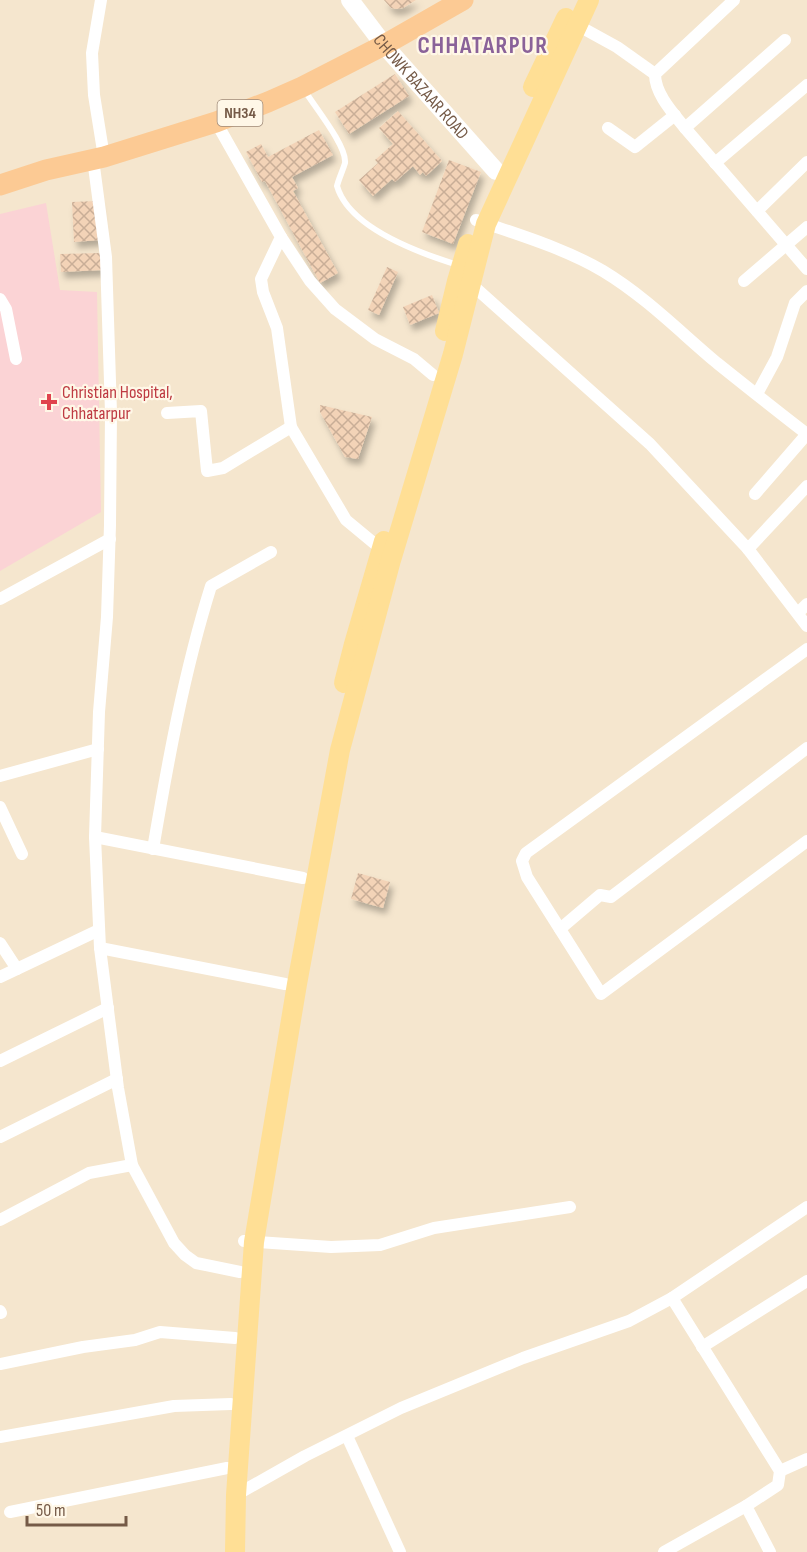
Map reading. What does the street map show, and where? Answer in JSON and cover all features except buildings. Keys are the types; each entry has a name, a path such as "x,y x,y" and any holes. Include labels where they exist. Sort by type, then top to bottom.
{"highway":[{"name":"NH34","path":"0,185 216,122 302,87 384,45 463,0"}],"main road":[{"name":"CHOWK BAZAAR ROAD","path":"350,0 384,45 496,171"},
{"path":"235,1552 249,1241 285,984 303,878 351,655 433,375 496,171 575,0"},
{"path":"481,222 589,0"},
{"path":"225,1552 227,1468 240,1272 249,1241 340,750 385,583 453,354 463,276"}],"street":[{"path":"101,0 92,53 106,257 111,413 107,617 94,837 100,948 117,1080 132,1165 174,1243 185,1255 204,1265 240,1272"},
{"path":"734,0 655,74 655,80 660,92 685,128 807,269"},
{"path":"577,26 617,46 655,74"},
{"path":"685,128 785,40"},
{"path":"715,163 807,85"},
{"path":"608,128 635,147 675,115"},
{"path":"216,122 281,237 310,281 335,309 375,339 414,360 433,375"},
{"path":"757,211 807,162"},
{"path":"481,222 577,257 604,272 647,301 717,363 807,434 755,494"},
{"path":"744,281 807,227"},
{"path":"281,237 261,279 262,292 277,328 291,427 346,520 381,549"},
{"path":"463,276 650,444 748,549 807,626"},
{"path":"757,394 777,357 795,303 807,291"},
{"path":"0,299 6,309 16,359"},
{"path":"167,414 201,411 207,471 223,468 291,427"},
{"path":"748,549 807,486"},
{"path":"0,599 110,538"},
{"path":"153,849 168,756 211,586 271,552"},
{"path":"798,613 807,604"},
{"path":"807,649 526,853 522,861 527,877 601,994 807,841"},
{"path":"560,929 600,895 611,897 807,748"},
{"path":"0,776 98,749"},
{"path":"0,807 22,854"},
{"path":"94,837 303,878"},
{"path":"0,977 99,930"},
{"path":"0,944 17,969"},
{"path":"100,948 285,984"},
{"path":"0,1061 108,1008"},
{"path":"0,1137 117,1080"},
{"path":"0,1220 89,1173 132,1165"},
{"path":"249,1241 332,1247 380,1245 434,1228 570,1207"},
{"path":"236,1495 401,1408 523,1358 629,1321 672,1298 807,1207"},
{"path":"702,1347 807,1281"},
{"path":"664,1552 746,1506 778,1485 780,1479 780,1471 672,1298"},
{"path":"0,1364 83,1347 135,1340 160,1332 235,1338"},
{"path":"0,1437 174,1406 231,1404"},
{"path":"346,1436 400,1552"},
{"path":"780,1471 807,1459"},
{"path":"10,1512 227,1468"},
{"path":"746,1506 770,1552"}],"lane":[{"path":"302,87 339,142 345,155 345,164 337,186 347,206 362,220 463,276"}],"shaded area":[{"path":"0,0 807,0 807,1552 0,1552"},
{"name":"Christian Hospital, Chhatarpur","path":"46,203 60,290 97,292 101,512 0,571 0,214"}],"place":[{"name":"Christian Hospital, Chhatarpur","path":"49,402"}],"district":[{"name":"CHHATARPUR","path":"483,45"}]}
